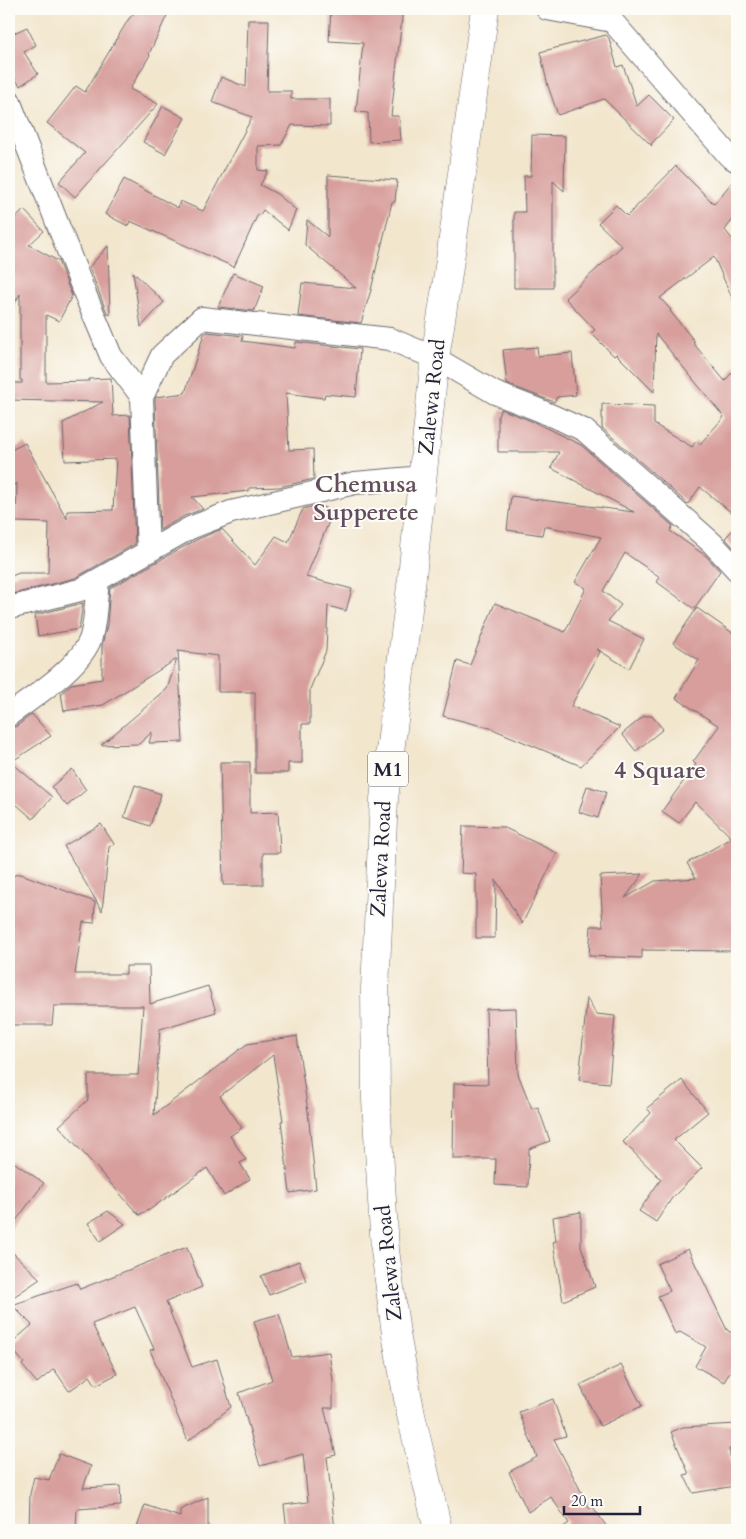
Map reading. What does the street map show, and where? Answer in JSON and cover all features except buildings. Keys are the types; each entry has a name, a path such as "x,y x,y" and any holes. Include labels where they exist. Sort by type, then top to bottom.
{"highway":[{"name":"Zalewa Road","path":"438,1530 411,1415 395,1325 385,1250 376,1100 375,990 384,799 410,595 435,358 485,9"}],"street":[{"path":"548,9 612,22 729,156 737,161"},
{"path":"9,100 84,294 111,356 142,397"},
{"path":"148,552 142,397 162,355 202,318 390,339 435,358 495,393 540,410 584,430 712,543 737,570"},
{"path":"9,608 75,592 90,586 190,528 231,512 355,483 423,477"},
{"path":"9,715 38,694 77,661 85,651 94,625 98,580"}],"district":[{"name":"Chemusa Supperete","path":"366,498"},
{"name":"4 Square","path":"660,770"}]}
